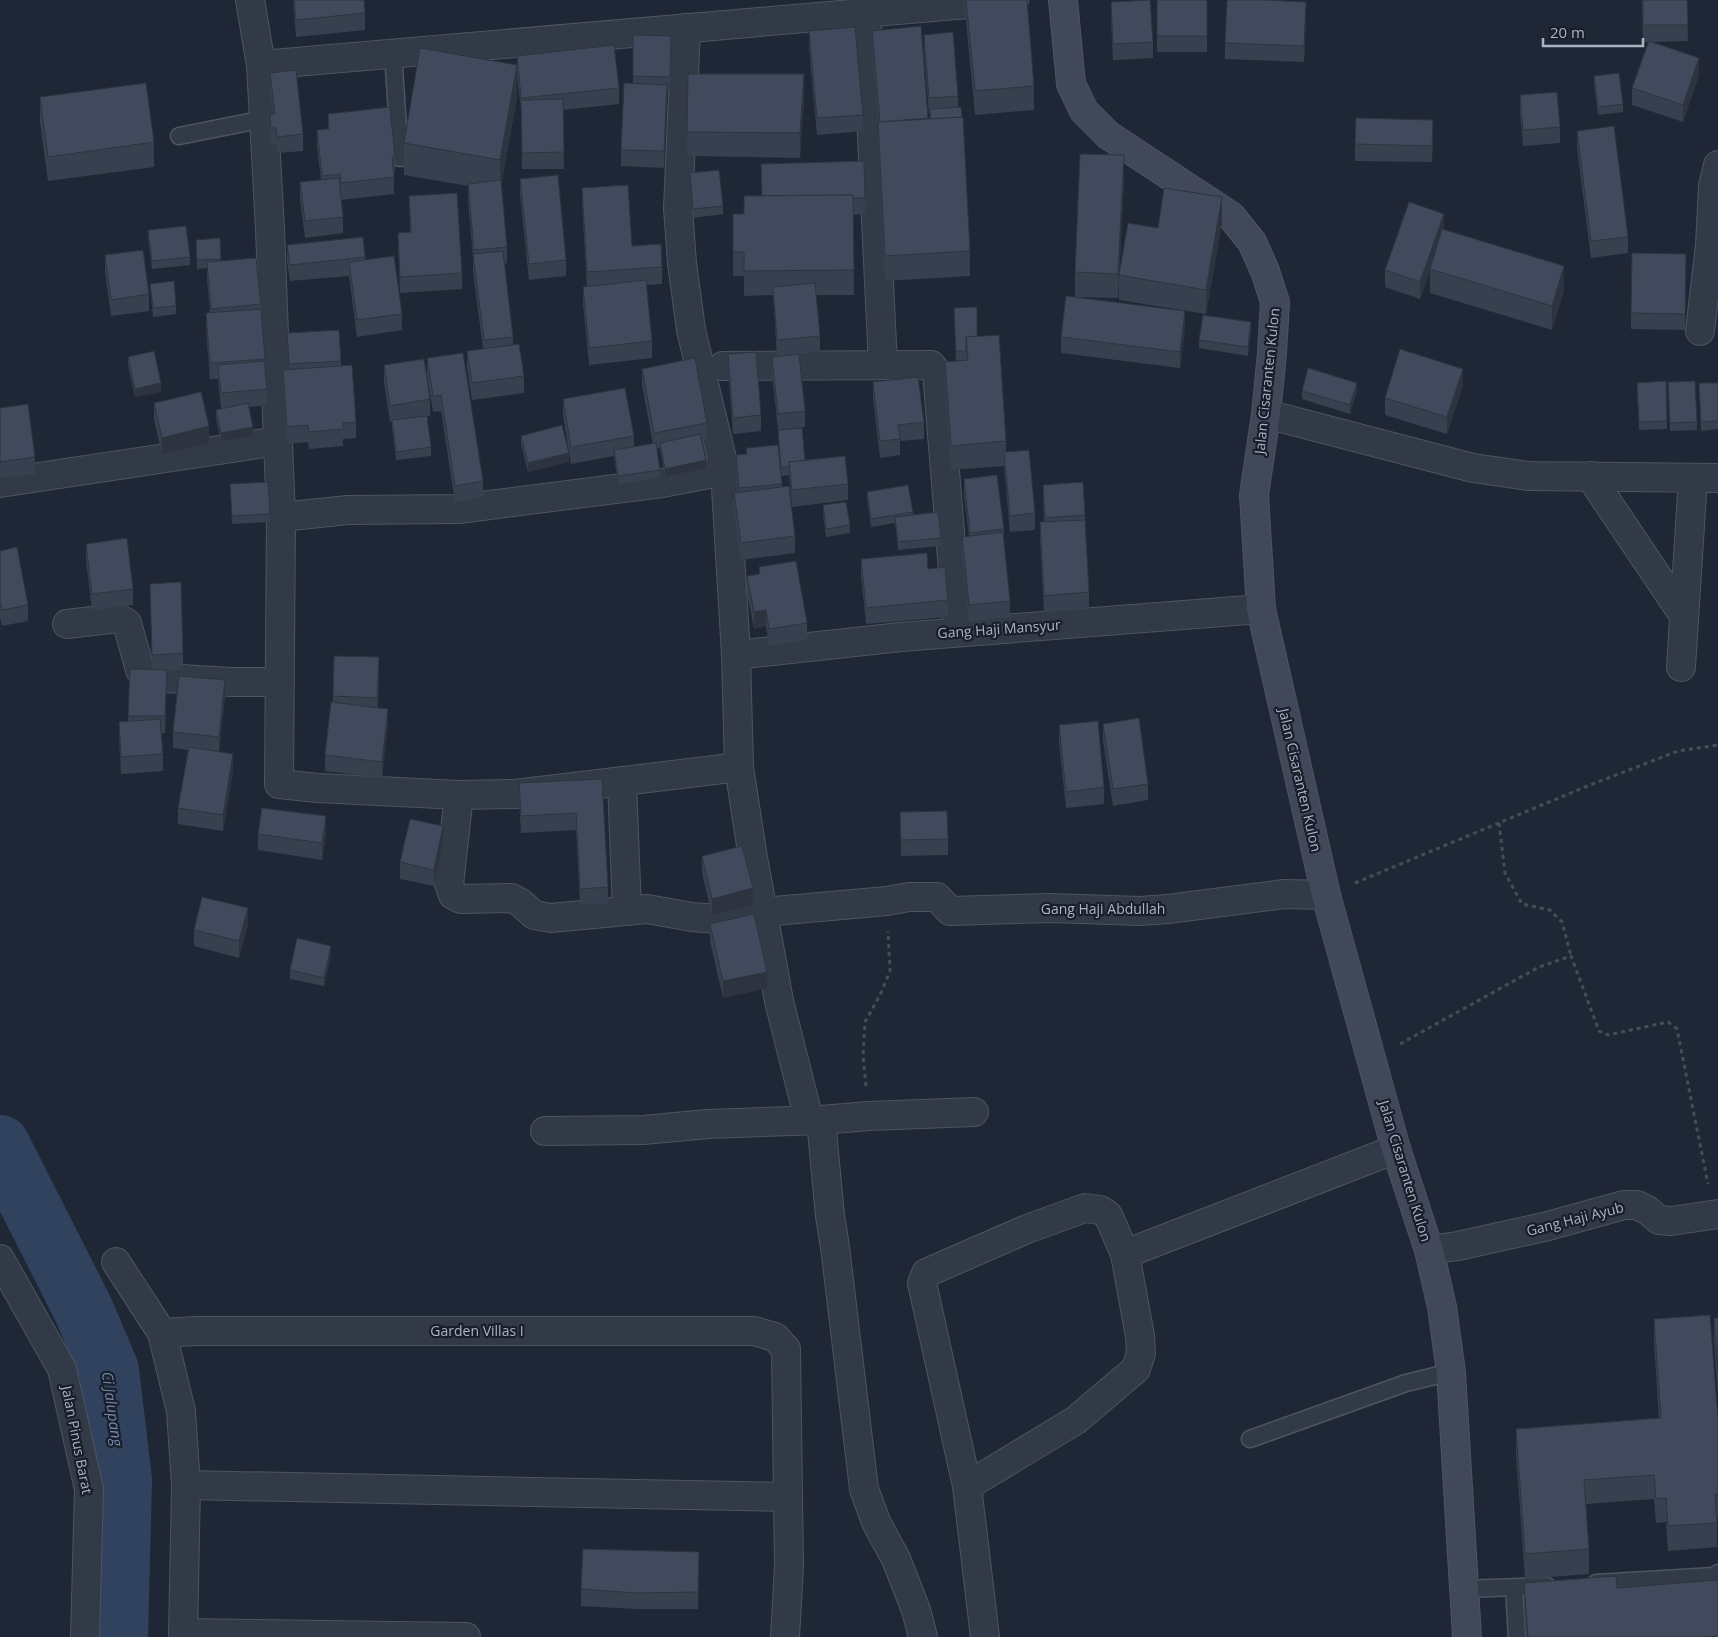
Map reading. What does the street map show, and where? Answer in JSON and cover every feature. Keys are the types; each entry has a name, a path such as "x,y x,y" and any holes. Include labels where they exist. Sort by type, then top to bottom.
{"main road":[{"name":"Jalan Cisaranten Kulon","path":"1063,0 1071,84 1084,111 1108,135 1231,216 1252,242 1265,271 1275,302 1266,414 1254,495 1261,609 1326,895 1396,1149 1429,1250 1442,1307 1451,1372 1467,1637"}],"street":[{"path":"250,0 262,65 281,517 279,784 318,788 459,795 515,794 739,767"},
{"path":"262,65 686,28 802,9 866,13 1014,0"},
{"path":"866,13 883,365"},
{"path":"686,28 678,208 691,330 725,471 736,655 739,767 779,1001 815,1120 835,1247 864,1488 876,1522 896,1559 913,1602 923,1637"},
{"path":"1700,331 1716,179"},
{"path":"723,366 931,365 937,372 958,632"},
{"path":"1266,414 1473,468 1528,476 1705,478 1684,616 1681,667"},
{"path":"0,484 278,441"},
{"path":"281,517 348,510 459,509 662,484 725,471"},
{"path":"1590,476 1684,616"},
{"name":"Gang Haji Mansyur","path":"736,655 958,632 1261,609"},
{"path":"67,624 118,618 127,623 140,670 148,677 231,682 280,682"},
{"path":"622,782 627,911"},
{"path":"459,795 449,884 453,895 461,899 512,898 521,903 534,915 551,918 647,908 692,917 718,918 887,901"},
{"name":"Gang Haji Abdullah","path":"887,901 909,897 937,898 950,912 1050,908 1140,911 1168,910 1284,894 1326,895"},
{"path":"545,1131 643,1130 708,1124 974,1112"},
{"path":"1126,1254 1396,1149"},
{"name":"Gang Haji Ayub","path":"1429,1250 1458,1246 1548,1226 1624,1206 1638,1205 1659,1220 1671,1221 1716,1214"},
{"path":"967,1486 1076,1420 1136,1369 1141,1353 1140,1336 1126,1254 1108,1215 1100,1210 1085,1208 1027,1229 926,1274 922,1283 967,1486 985,1637"},
{"name":"Jalan Pinus Barat","path":"0,1259 62,1369 89,1489 85,1637"},
{"path":"116,1262 162,1333 181,1411 186,1485 183,1635 466,1637"},
{"name":"Garden Villas I","path":"162,1333 196,1331 754,1331 775,1337 786,1349 788,1497"},
{"path":"186,1485 788,1497 785,1637"}],"lane":[{"path":"393,53 400,158"},
{"path":"179,136 264,119"},
{"path":"1250,1439 1406,1383 1451,1372"},
{"path":"1579,1584 1714,1576 1718,1574"},
{"path":"1464,1589 1560,1585"},
{"path":"1514,1588 1516,1637"}],"path":[{"path":"1326,895 1678,750 1718,745"},
{"path":"1499,823 1505,874 1512,889 1522,904 1550,910 1562,922 1571,956 1599,1031 1608,1035 1668,1022 1677,1030 1716,1214"},
{"path":"868,1116 863,1056 865,1022 890,971 887,901"},
{"path":"1371,1059 1539,968 1571,956"}],"building":[{"path":"294,0 364,0 365,13 296,20"},
{"path":"966,0 1027,0 1034,86 975,91"},
{"path":"1150,0 1153,42 1113,44 1111,2"},
{"path":"1157,0 1207,0 1207,36 1157,36"},
{"path":"1227,0 1306,2 1304,46 1225,43"},
{"path":"1643,0 1687,0 1688,25 1643,25"},
{"path":"921,26 928,118 880,122 872,31"},
{"path":"855,27 863,115 817,118 809,31"},
{"path":"953,32 958,96 929,98 924,35"},
{"path":"633,35 671,36 670,77 633,76"},
{"path":"1649,41 1699,58 1683,105 1632,88"},
{"path":"614,45 619,88 521,98 517,56"},
{"path":"420,48 517,65 500,160 404,143"},
{"path":"296,70 303,134 277,137 276,128 271,128 270,115 275,114 270,73"},
{"path":"1619,73 1623,104 1598,107 1594,76"},
{"path":"688,74 804,74 800,133 687,132"},
{"path":"146,83 154,142 48,157 40,97"},
{"path":"624,83 667,85 664,151 621,150"},
{"path":"1557,92 1560,127 1523,130 1520,95"},
{"path":"563,99 564,152 522,153 521,100"},
{"path":"390,107 395,157 392,157 394,177 341,183 340,174 322,176 317,130 329,129 328,114"},
{"path":"961,107 962,117 931,119 930,109"},
{"path":"963,117 970,251 885,256 878,122"},
{"path":"1356,118 1433,120 1432,146 1355,144"},
{"path":"1614,126 1628,237 1591,241 1577,131"},
{"path":"1080,154 1124,155 1118,274 1075,272"},
{"path":"864,161 865,198 853,198 853,195 762,196 761,164"},
{"path":"719,170 723,206 693,209 690,173"},
{"path":"558,175 566,260 529,264 520,179"},
{"path":"339,178 343,217 305,221 300,182"},
{"path":"501,180 507,247 474,250 468,184"},
{"path":"628,185 632,246 661,244 662,267 587,272 582,188"},
{"path":"1164,188 1222,197 1206,290 1119,275 1128,223 1158,228"},
{"path":"457,193 462,273 400,277 398,233 411,232 409,196"},
{"path":"853,195 854,270 744,271 744,252 733,252 733,214 744,214 744,196"},
{"path":"1409,202 1444,214 1420,282 1385,270"},
{"path":"186,226 190,257 152,261 148,230"},
{"path":"1442,229 1564,266 1552,306 1430,269"},
{"path":"363,237 365,257 290,265 287,245"},
{"path":"220,238 221,259 197,260 196,240"},
{"path":"143,250 149,294 111,300 105,255"},
{"path":"503,251 513,337 484,340 473,254"},
{"path":"1632,253 1686,254 1685,314 1631,313"},
{"path":"394,256 402,314 357,320 349,262"},
{"path":"256,258 261,304 211,309 207,262"},
{"path":"646,280 652,341 589,348 583,287"},
{"path":"174,281 176,306 153,308 150,284"},
{"path":"815,283 820,336 777,340 773,287"},
{"path":"1066,296 1185,311 1180,352 1061,337"},
{"path":"977,307 977,336 966,337 966,351 956,351 954,308"},
{"path":"261,309 265,359 210,363 206,313"},
{"path":"1203,315 1251,322 1248,347 1199,340"},
{"path":"339,330 341,361 289,364 287,333"},
{"path":"999,335 1006,441 951,446 945,362 968,360 966,337"},
{"path":"519,344 524,376 472,383 467,351"},
{"path":"1400,349 1463,369 1447,417 1385,398"},
{"path":"154,351 161,383 135,389 128,357"},
{"path":"756,352 761,415 733,418 728,354"},
{"path":"463,353 483,481 455,486 441,395 433,396 427,358"},
{"path":"799,354 805,411 778,414 772,357"},
{"path":"695,358 707,423 654,433 642,369"},
{"path":"424,359 430,399 390,406 384,365"},
{"path":"264,361 267,389 221,393 218,365"},
{"path":"352,365 356,422 343,423 343,429 309,432 308,425 287,427 283,370"},
{"path":"1308,368 1357,383 1350,405 1302,391"},
{"path":"918,377 924,422 898,425 900,439 880,441 873,382"},
{"path":"1666,381 1667,421 1639,422 1637,383"},
{"path":"1695,381 1697,422 1670,423 1668,382"},
{"path":"1699,383 1718,383 1718,421 1701,422"},
{"path":"625,388 634,436 571,447 563,399"},
{"path":"201,392 209,426 162,438 154,403"},
{"path":"248,403 253,427 221,433 216,410"},
{"path":"28,404 35,457 0,462 0,408"},
{"path":"427,416 431,447 396,452 392,420"},
{"path":"562,425 569,453 528,463 521,436"},
{"path":"802,428 805,461 789,462 789,467 781,467 778,430"},
{"path":"700,434 706,460 665,469 660,443"},
{"path":"656,443 660,470 618,476 614,450"},
{"path":"778,445 782,484 739,488 736,455 747,454 746,448"},
{"path":"1029,450 1035,513 1010,516 1004,452"},
{"path":"845,456 848,484 792,490 789,462"},
{"path":"997,475 1004,529 970,533 964,479"},
{"path":"268,482 270,514 232,516 230,484"},
{"path":"1083,482 1085,515 1045,518 1043,485"},
{"path":"908,485 913,512 871,519 867,492"},
{"path":"789,486 795,536 741,543 734,493"},
{"path":"846,502 850,525 826,529 823,505"},
{"path":"938,512 941,538 898,542 895,517"},
{"path":"1085,520 1089,592 1044,596 1040,522"},
{"path":"1003,532 1010,601 969,605 962,537"},
{"path":"127,538 133,589 92,594 86,544"},
{"path":"17,547 28,605 2,610 0,601 0,551"},
{"path":"927,553 928,569 945,567 948,600 866,608 861,559"},
{"path":"796,561 807,623 769,629 766,610 754,612 747,576 760,574 759,567"},
{"path":"181,582 183,653 152,655 150,584"},
{"path":"334,656 379,657 377,698 333,696"},
{"path":"130,669 167,670 165,716 128,716"},
{"path":"179,676 225,680 219,737 173,732"},
{"path":"331,702 388,709 382,762 325,755"},
{"path":"1139,718 1148,784 1113,789 1103,724"},
{"path":"160,719 163,754 121,757 119,722"},
{"path":"1098,721 1104,787 1066,792 1059,725"},
{"path":"189,747 233,754 223,815 178,808"},
{"path":"602,779 608,887 580,889 576,813 521,816 519,783"},
{"path":"262,808 326,816 322,843 258,834"},
{"path":"947,811 948,839 901,840 900,812"},
{"path":"410,819 443,826 434,870 400,862"},
{"path":"742,846 753,888 712,899 702,856"},
{"path":"202,897 248,908 239,941 194,930"},
{"path":"754,914 767,972 723,981 710,924"},
{"path":"297,938 331,946 324,978 290,970"},
{"path":"1710,1315 1718,1420 1718,1494 1715,1494 1717,1523 1668,1526 1666,1498 1656,1499 1654,1475 1584,1480 1589,1549 1525,1554 1516,1429 1661,1418 1654,1319"},
{"path":"1714,1318 1718,1318 1718,1371"},
{"path":"583,1549 699,1552 698,1592 636,1593 581,1589"},
{"path":"1616,1576 1617,1588 1718,1580 1718,1636 1528,1637 1524,1583"}],"waterway":[{"name":"Ci Jalupang","path":"0,1145 84,1311 109,1370 122,1480 118,1637"}]}
